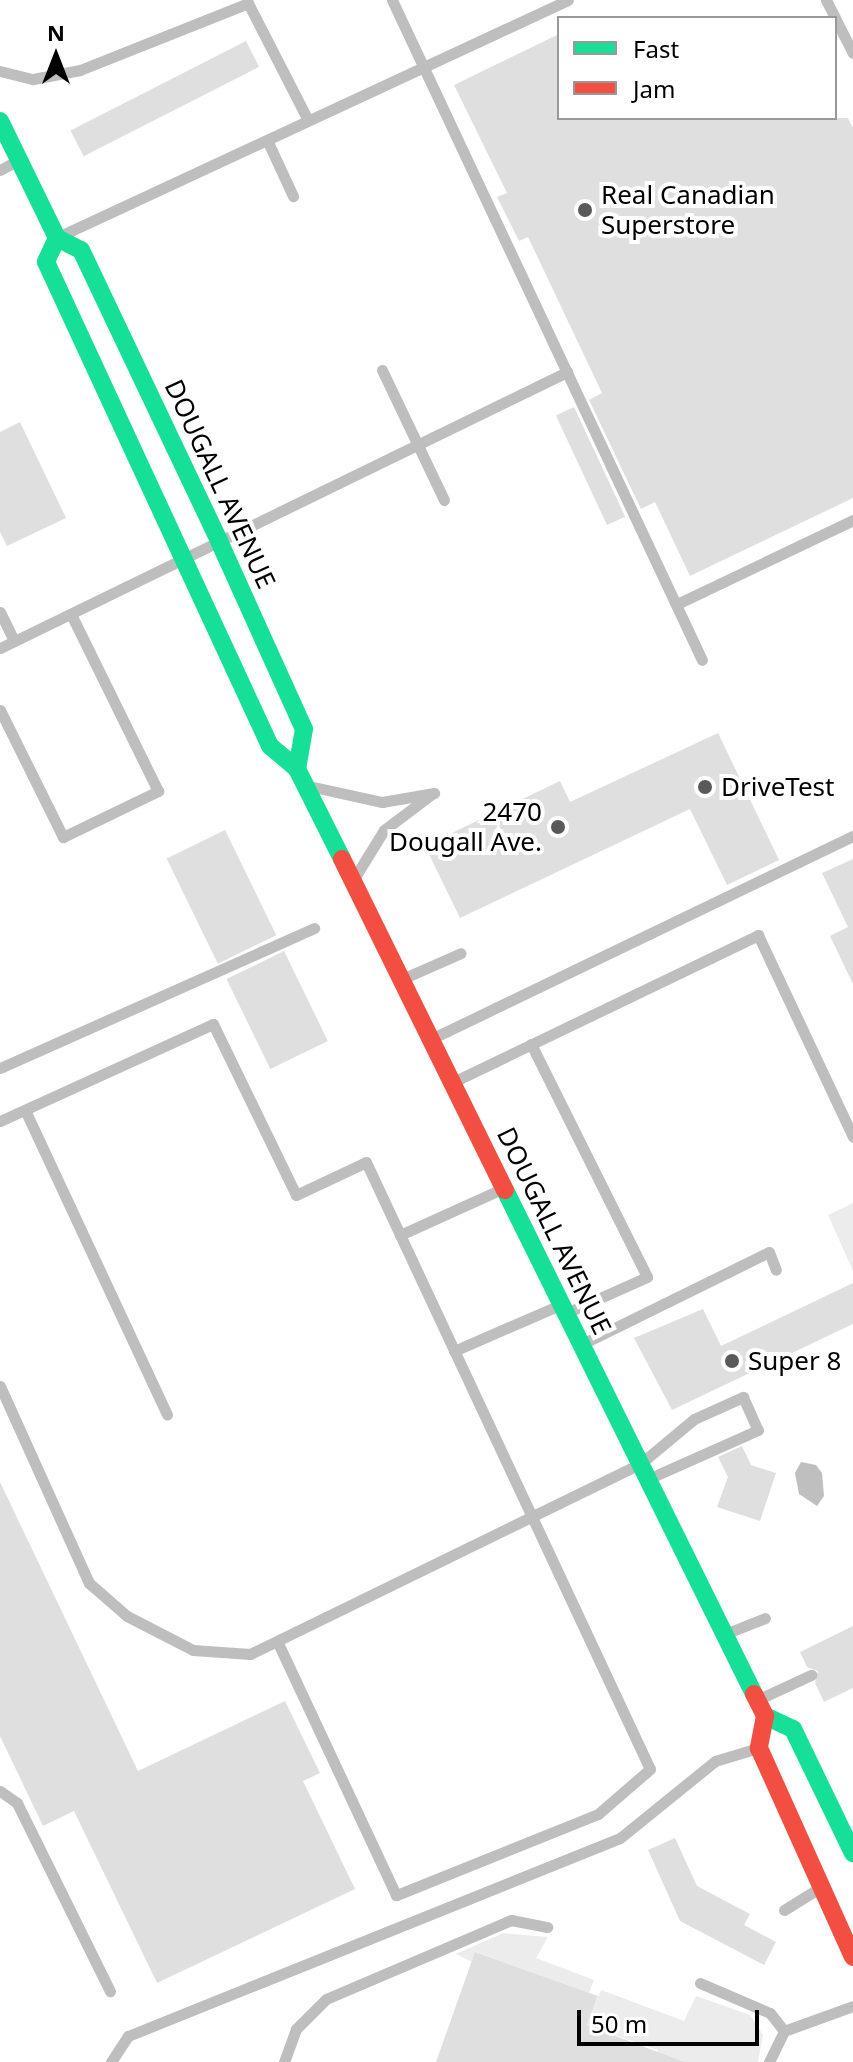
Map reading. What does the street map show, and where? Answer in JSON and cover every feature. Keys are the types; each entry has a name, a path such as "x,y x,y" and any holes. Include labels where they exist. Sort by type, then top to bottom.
{"street":[{"name":"DOUGALL AVENUE","path":"0,121 57,238 81,250 219,541 304,729 301,777"},
{"name":"DOUGALL AVENUE","path":"57,238 46,262 270,746 301,777 761,1708 793,1729 835,1844 822,1886 853,1957"},
{"path":"759,1748 761,1708"},
{"name":"DOUGALL AVENUE","path":"759,1748 835,1844"},
{"path":"822,1886 843,1876"}],"lane":[{"path":"392,0 702,660"},
{"path":"57,238 568,0"},
{"path":"0,71 33,79 80,70 248,3 308,120"},
{"path":"837,22 853,53"},
{"path":"267,140 293,196"},
{"path":"0,170 19,160"},
{"path":"382,370 444,500"},
{"path":"0,648 567,372"},
{"path":"677,604 853,520"},
{"path":"0,612 14,641"},
{"path":"0,710 63,837 158,791 71,614"},
{"path":"301,777 382,802 434,793 384,830 353,881"},
{"path":"431,1039 853,836"},
{"path":"0,1068 314,928"},
{"path":"452,1083 758,935 853,1137"},
{"path":"402,979 461,953"},
{"path":"0,1121 213,1024 296,1195 366,1162 650,1769 598,1814 396,1895 277,1641"},
{"path":"454,1351 647,1277 531,1044"},
{"path":"25,1110 167,1415"},
{"path":"400,1235 504,1188"},
{"path":"581,1344 769,1252 776,1270"},
{"path":"0,1386 89,1583 127,1616 193,1650 250,1654 531,1517 758,1430 743,1397 694,1419 644,1472"},
{"path":"724,1634 765,1618"},
{"path":"761,1708 811,1675"},
{"path":"111,2062 128,2036 620,1838 715,1761 759,1748"},
{"path":"0,1791 17,1803 110,1991"},
{"path":"784,1910 822,1886"},
{"path":"284,2062 296,2029 326,1999 511,1920 547,1927"},
{"path":"700,1983 770,2013 784,2031"},
{"path":"769,2062 784,2031 853,2006"}],"shaded area":[{"path":"853,1203 853,1271 828,1215"},
{"path":"801,1462 816,1465 822,1473 824,1496 817,1506 799,1494 795,1473"},
{"path":"503,1933 548,1937 536,1958 594,1980 589,1993 476,1952 472,1962 456,1954"},
{"path":"601,1990 684,2021 696,1996 750,2015 763,2035 758,2062 654,2062 658,2050 587,2025"}],"building":[{"path":"557,35 557,120 848,118 853,128 853,498 690,576 655,502 641,509 589,400 602,393 528,237 519,241 497,197 507,193 454,85"},
{"path":"246,41 259,67 84,156 70,130"},
{"path":"574,407 625,517 607,525 556,415"},
{"path":"20,422 66,518 7,546 0,532 0,432"},
{"name":"2470 Dougall Ave.","path":"718,733 779,860 727,885 690,809 460,918 425,846 560,781 570,802"},
{"path":"225,830 276,935 218,964 167,858"},
{"path":"853,859 853,984 830,936 848,927 822,873"},
{"path":"284,951 328,1041 270,1069 226,979"},
{"name":"Super 8","path":"853,1283 853,1324 672,1410 634,1338 703,1309 721,1346"},
{"path":"742,1446 751,1465 776,1473 760,1521 717,1507 728,1477 718,1457"},
{"path":"0,1482 138,1771 285,1701 320,1773 303,1781 355,1889 157,1983 74,1811 43,1826 0,1736"},
{"path":"853,1626 853,1688 824,1702 815,1683 818,1671 807,1667 800,1652"},
{"path":"675,1838 697,1886 750,1914 744,1925 776,1942 764,1965 680,1921 648,1850"},
{"path":"475,1952 598,1996 587,2025 684,2062 436,2062"}],"traffic: fast":[{"path":"0,121 57,238 81,250 219,541 304,729 297,769"},
{"path":"57,238 46,262 270,746 297,769 342,859"},
{"path":"505,1190 754,1694"},
{"path":"765,1716 793,1729 853,1853"}],"traffic: jam":[{"path":"342,859 505,1190"},
{"path":"754,1694 765,1716 759,1748 853,1957"}],"place":[{"name":"Real Canadian Superstore","path":"585,210"},
{"name":"DriveTest","path":"705,787"},
{"name":"2470 Dougall Ave.","path":"558,827"},
{"name":"Super 8","path":"732,1361"}]}
